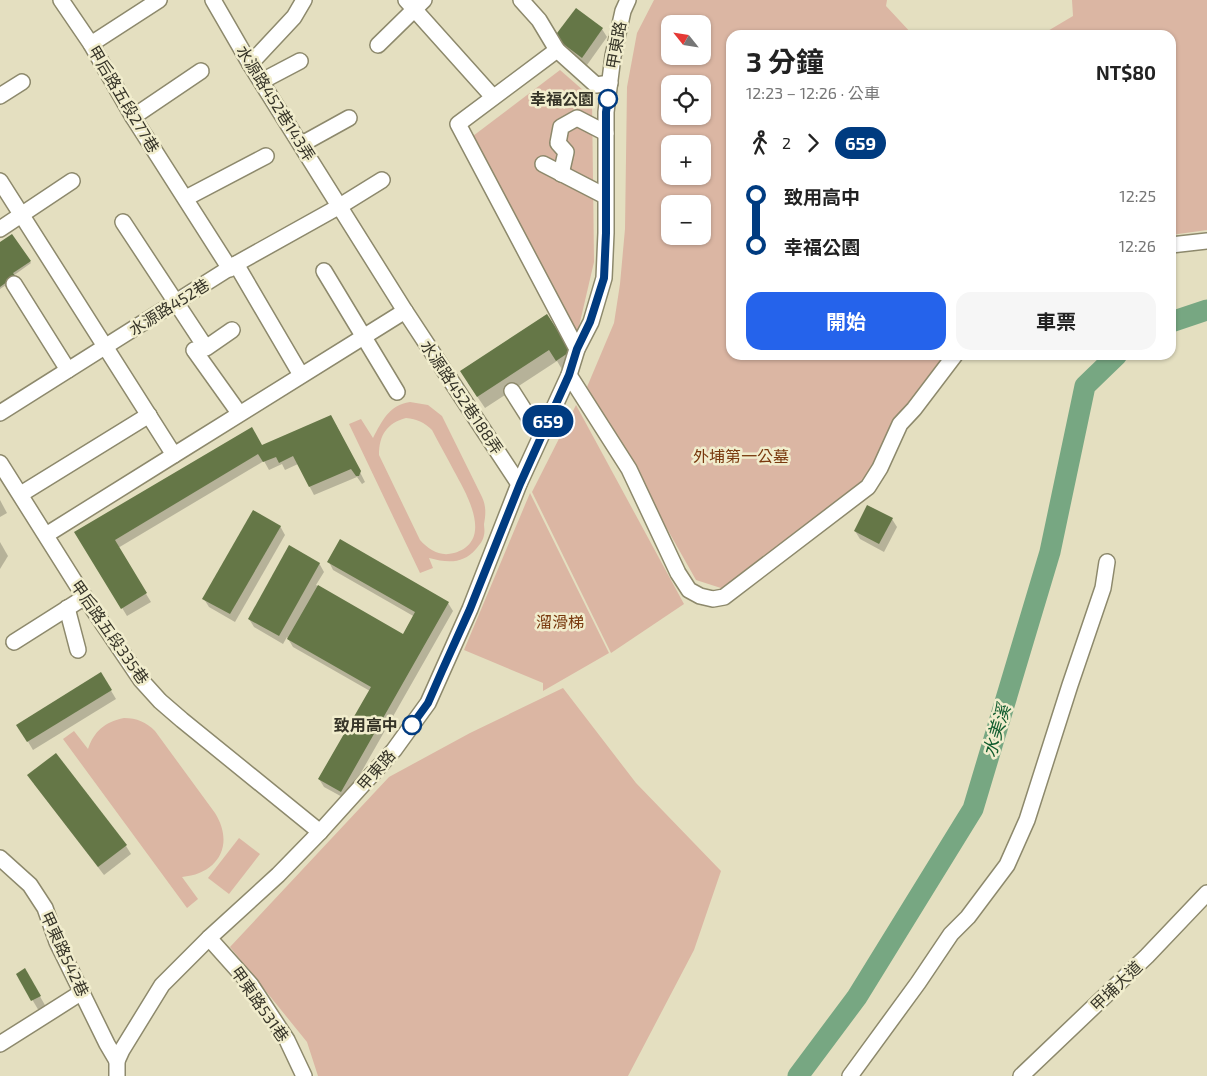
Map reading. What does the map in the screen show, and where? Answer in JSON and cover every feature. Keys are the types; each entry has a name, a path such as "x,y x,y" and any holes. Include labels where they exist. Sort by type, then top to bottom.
{"street":[{"name":"甲后路五段277巷","path":"61,0 91,44 134,117 186,198 233,266 301,375"},
{"path":"91,44 159,0"},
{"name":"水源路452巷143弄","path":"213,0 250,64 340,206"},
{"path":"250,64 294,17 304,0"},
{"path":"521,0 540,20 557,50 596,85 610,83"},
{"name":"甲東路","path":"117,1076 117,1061 131,1033 162,985 209,938 278,875 320,832 394,750 428,703 470,609 520,484 569,375 577,349 590,322 604,278 606,112 613,56 622,11 628,0"},
{"path":"378,45 415,3 493,97"},
{"path":"557,50 458,124 577,349"},
{"path":"262,81 300,61"},
{"path":"134,117 201,71"},
{"path":"0,96 22,82"},
{"path":"302,144 350,118"},
{"path":"562,174 566,152 558,143 561,127 577,118 606,133"},
{"path":"186,198 266,156"},
{"path":"544,164 605,196"},
{"name":"水源路452巷","path":"0,413 233,266 340,206 382,180"},
{"path":"0,181 174,455"},
{"path":"0,229 72,182"},
{"name":"水源路452巷188弄","path":"340,206 405,311 520,484"},
{"path":"123,222 206,348 232,330"},
{"path":"1176,244 1207,241"},
{"path":"324,271 397,392"},
{"path":"14,284 68,370"},
{"path":"46,535 405,311"},
{"path":"194,350 239,413"},
{"path":"569,375 629,469 678,573 689,590 700,596 713,599 724,597 868,487 880,468 900,424 914,409 951,360"},
{"path":"512,391 532,424 542,433"},
{"path":"20,494 149,415"},
{"name":"甲后路五段335巷","path":"0,463 85,597 141,680 160,701 320,832"},
{"path":"850,1076 918,983 951,934 968,917 1007,865 1026,820 1104,588 1107,562"},
{"path":"14,642 85,597"},
{"path":"67,608 78,650"},
{"name":"甲東路542巷","path":"0,858 30,886 45,908 57,942 117,1061"},
{"name":"甲埔大道","path":"1022,1076 1147,956 1207,893"},
{"name":"甲東路531巷","path":"209,938 251,985 287,1040 304,1076"},
{"path":"0,1044 82,992"}],"green space":[{"name":"外埔第一公墓","path":"654,0 887,0 886,6 908,30 726,30 726,360 944,360 900,414 875,478 724,589 696,580 587,387 614,323 625,229 627,87 637,33"},
{"path":"1072,0 1207,0 1207,230 1176,234 1176,30 1049,30 1073,16"},
{"name":"幸福公園","path":"560,70 592,98 594,262 577,335 469,139"},
{"path":"410,402 428,405 442,416 482,497 485,510 484,537 471,554 455,561 429,558 433,568 420,573 349,424 361,419 373,438 391,410","holes":["406,418 417,420 432,430 470,503 474,516 475,528 473,538 466,547 454,553 444,554 435,552 420,540 379,455 379,448 385,431 394,423"]},
{"path":"576,405 684,604 611,653 532,492"},
{"name":"溜滑梯","path":"530,493 609,653 543,691 543,683 464,650"},
{"path":"563,688 636,783 721,871 694,950 628,1076 318,1076 307,1042 230,947 389,777 470,733"},
{"path":"124,718 141,721 155,731 215,813 221,825 223,847 220,856 214,864 195,875 182,877 198,899 187,908 63,739 74,731 88,749 93,737 101,728 111,722"},
{"path":"239,838 260,854 229,894 208,878"}],"building":[{"path":"576,8 603,28 582,58 554,37"},
{"path":"12,234 31,261 13,273 15,276 0,287 0,242"},
{"path":"547,314 571,351 556,361 549,350 477,397 460,371"},
{"path":"331,415 361,471 359,476 356,476 351,469 309,487 293,456 279,463 276,457 263,462 258,454 115,540 147,593 121,609 74,532 252,427 262,445"},
{"path":"867,505 893,518 879,544 854,531"},
{"path":"253,510 281,526 230,614 202,599"},
{"path":"340,539 449,602 341,792 318,779 371,687 287,639 318,585 403,634 415,612 327,562"},
{"path":"289,545 320,563 279,636 248,619"},
{"path":"101,672 112,690 27,742 16,725"},
{"path":"56,753 127,845 98,867 27,775"},
{"path":"25,968 41,996 31,1001 16,974"}],"waterway":[{"name":"水美溪","path":"1176,320 1207,310"},
{"name":"水美溪","path":"798,1076 857,997 973,809 1050,552 1085,386 1112,360"}],"bus line":[{"name":"659","path":"412,725 428,703 470,609 520,484 569,375 577,349 590,322 604,278 606,112 608,99"}],"place":[{"name":"幸福公園","path":"608,99"},
{"name":"致用高中","path":"412,725"}]}
